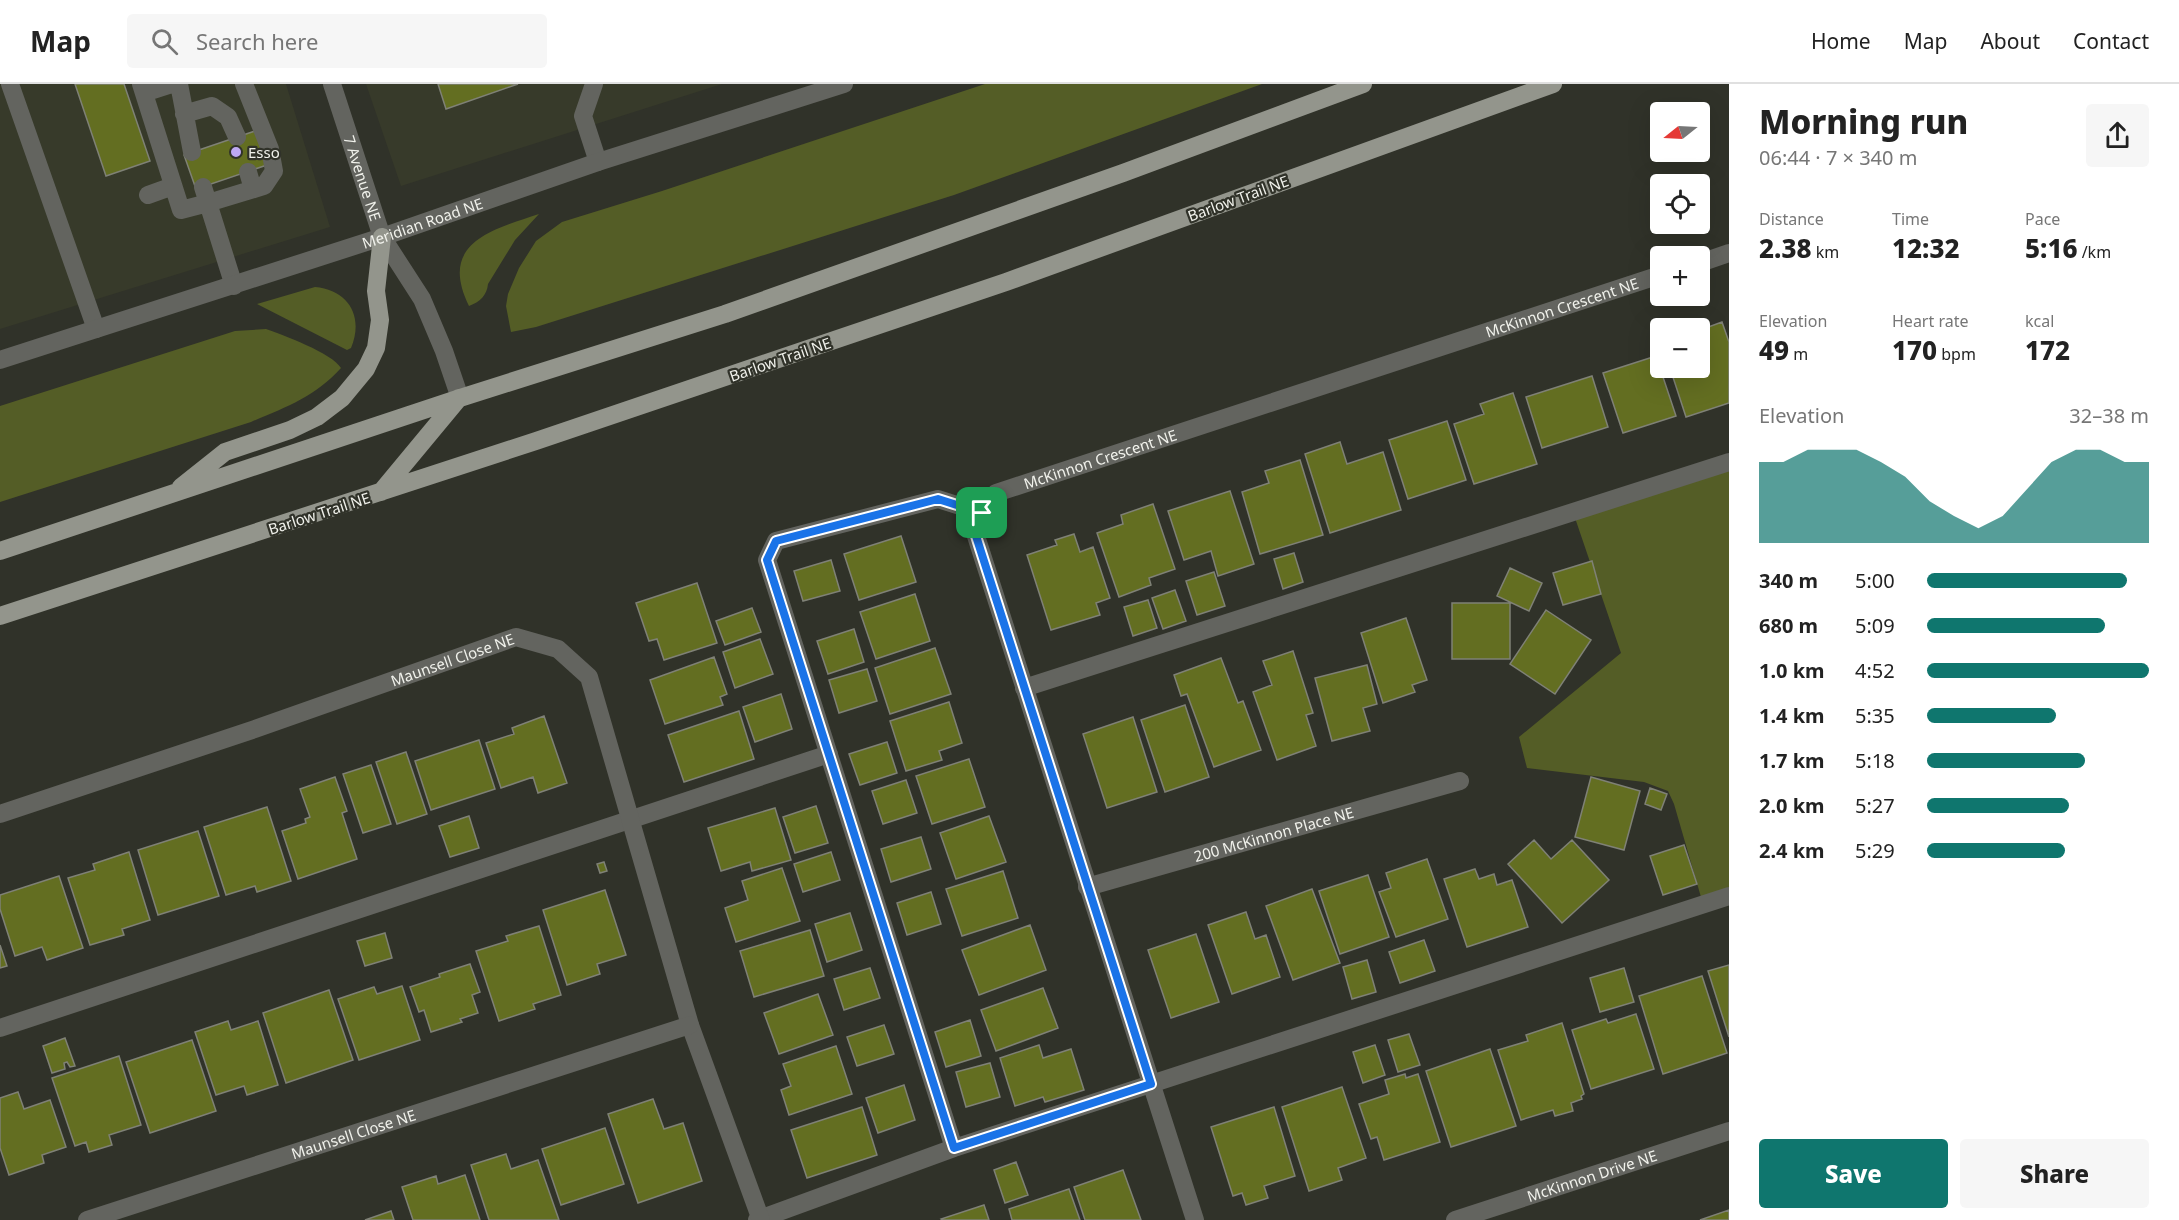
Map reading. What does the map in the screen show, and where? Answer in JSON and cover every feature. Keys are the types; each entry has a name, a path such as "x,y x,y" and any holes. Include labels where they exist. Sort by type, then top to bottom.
{"main road":[{"path":"0,551 460,398 725,314 1363,84"},
{"name":"Barlow Trail NE","path":"0,616 379,493 1006,282 1554,84"},
{"path":"169,496 225,452 290,430 316,417 342,398 366,369 376,348 380,321 376,291 382,237"},
{"path":"379,493 460,398"}],"street":[{"path":"10,84 96,329"},
{"path":"172,84 142,88 181,210 205,195 250,180 264,186 274,171 270,149 244,84"},
{"path":"179,84 192,152"},
{"name":"7 Avenue NE","path":"333,84 382,237 422,299 444,351 460,398"},
{"path":"594,84 583,116 598,162"},
{"name":"Meridian Road NE","path":"0,360 234,286 598,162 844,84"},
{"path":"184,114 212,106 228,117 237,137"},
{"path":"148,195 173,186"},
{"path":"205,195 234,286"},
{"path":"1710,259 1729,253"},
{"name":"McKinnon Crescent NE","path":"982,513 996,493 1650,278"},
{"path":"1024,688 1729,462"},
{"path":"954,1148 767,560 776,541 938,499 982,513 976,536 1195,1220"},
{"name":"Maunsell Close NE","path":"0,814 255,729 516,637 558,649 589,677 690,1025 759,1220"},
{"path":"0,1028 829,754"},
{"name":"200 McKinnon Place NE","path":"1087,888 1460,781"},
{"path":"759,1220 954,1148 1729,896"},
{"name":"Maunsell Close NE","path":"87,1220 690,1025"},
{"name":"McKinnon Drive NE","path":"1455,1220 1729,1131"}],"shaded area":[{"path":"0,84 286,84 330,227 0,329"},
{"path":"366,84 722,84 401,186"}],"green space":[{"path":"985,84 1262,84 954,195 536,327 511,332 506,306 508,294 519,268 536,241 562,222"},
{"path":"539,214 515,240 488,284 484,295 469,306 461,285 460,267 465,253 474,242 503,226"},
{"path":"315,287 337,293 351,307 356,326 351,348 347,350 257,304"},
{"path":"266,329 328,356 341,368 310,394 251,422 0,502 0,406 235,331"},
{"path":"1729,462 1729,896 1703,904 1674,804 1668,791 1644,782 1527,768 1519,737 1621,653 1573,512"}],"building":[{"path":"75,84 124,84 150,161 106,176"},
{"path":"438,84 518,84 446,109"},
{"path":"255,131 267,165 196,189 184,155"},
{"path":"1722,322 1729,342 1729,403 1686,417 1673,378 1710,378 1710,326"},
{"path":"1650,358 1650,378 1663,378 1676,416 1623,433 1603,373"},
{"path":"1592,376 1608,427 1542,448 1526,397"},
{"path":"1513,393 1537,464 1474,484 1454,424 1484,414 1480,404"},
{"path":"1447,421 1466,480 1408,499 1389,440"},
{"path":"1340,442 1347,464 1383,452 1401,510 1330,533 1305,454"},
{"path":"1300,460 1323,535 1260,554 1242,492 1269,483 1265,471"},
{"path":"1230,491 1254,564 1218,576 1211,551 1184,560 1168,511"},
{"path":"1153,504 1175,569 1149,578 1151,585 1119,597 1097,533 1123,524 1121,515"},
{"path":"1074,534 1080,552 1093,547 1110,598 1096,603 1100,615 1051,630 1027,555 1057,545 1055,540"},
{"path":"901,536 916,582 859,600 844,554"},
{"path":"1294,553 1303,582 1283,589 1274,559"},
{"path":"831,560 840,591 803,601 794,571"},
{"path":"1592,561 1601,594 1563,605 1553,573"},
{"path":"1510,568 1542,583 1529,611 1497,596"},
{"path":"1214,572 1225,606 1197,615 1186,581"},
{"path":"697,583 717,643 664,660 657,639 649,641 636,603"},
{"path":"1175,590 1186,621 1163,629 1152,598"},
{"path":"915,594 930,641 876,659 860,612"},
{"path":"1148,600 1157,628 1133,636 1124,607"},
{"path":"1452,603 1510,603 1510,659 1452,659"},
{"path":"752,608 761,632 725,645 716,621"},
{"path":"1546,610 1591,640 1555,694 1510,664"},
{"path":"1406,618 1427,680 1412,685 1415,692 1383,703 1361,633"},
{"path":"854,629 864,662 828,674 817,641"},
{"path":"760,639 773,674 735,688 723,652"},
{"path":"935,648 951,694 890,714 875,668"},
{"path":"1293,651 1313,713 1306,715 1316,746 1277,760 1253,692 1272,685 1263,661"},
{"path":"714,657 727,694 720,697 723,705 665,724 650,680"},
{"path":"1221,658 1238,703 1243,701 1261,750 1214,767 1187,694 1181,696 1174,675"},
{"path":"1367,665 1377,704 1363,708 1370,731 1332,741 1315,678"},
{"path":"867,669 877,701 839,713 829,680"},
{"path":"781,694 792,729 755,742 743,707"},
{"path":"949,702 962,743 939,751 942,760 906,771 890,721"},
{"path":"1185,705 1209,777 1165,792 1141,720"},
{"path":"739,711 754,759 684,782 668,735"},
{"path":"544,716 567,783 538,793 533,777 501,788 486,743 514,734 512,728"},
{"path":"1133,717 1157,792 1107,808 1083,734"},
{"path":"479,740 495,789 431,810 415,761"},
{"path":"887,742 897,773 860,785 849,754"},
{"path":"406,752 427,814 397,824 376,762"},
{"path":"969,759 985,807 932,824 916,776"},
{"path":"371,765 391,824 363,833 343,774"},
{"path":"335,777 347,811 342,813 357,859 298,879 282,831 306,823 305,819 310,817 300,789"},
{"path":"1591,777 1640,791 1624,850 1575,837"},
{"path":"906,780 917,813 883,824 872,791"},
{"path":"1650,788 1667,794 1661,810 1645,804"},
{"path":"816,806 828,843 795,853 783,817"},
{"path":"267,807 291,881 257,892 255,886 226,895 204,827"},
{"path":"775,808 791,860 752,871 750,862 721,871 708,828"},
{"path":"469,816 479,848 450,857 439,826"},
{"path":"989,816 1006,862 956,879 940,833"},
{"path":"198,831 219,896 158,915 138,850"},
{"path":"921,837 931,869 891,882 881,849"},
{"path":"1534,840 1551,859 1572,840 1609,880 1562,923 1508,864"},
{"path":"1684,845 1697,884 1663,895 1650,856"},
{"path":"129,852 150,920 122,929 124,935 90,945 68,878 95,870 93,864"},
{"path":"831,852 840,880 803,892 794,864"},
{"path":"1427,859 1448,919 1396,937 1379,892 1391,888 1386,873"},
{"path":"604,862 607,871 600,873 597,864"},
{"path":"782,868 800,921 736,942 725,908 748,900 742,881"},
{"path":"1475,869 1479,879 1494,874 1497,885 1512,880 1528,927 1467,947 1444,879"},
{"path":"1003,871 1018,918 962,936 946,889"},
{"path":"1368,875 1389,937 1340,954 1319,891"},
{"path":"59,876 83,948 47,960 42,947 15,956 0,909 0,895"},
{"path":"1312,889 1340,963 1293,980 1266,906"},
{"path":"605,890 626,955 597,964 600,974 567,985 543,910"},
{"path":"931,892 941,924 907,935 897,903"},
{"path":"1246,912 1255,939 1266,935 1280,977 1232,994 1208,925"},
{"path":"850,913 862,950 827,962 815,924"},
{"path":"1030,925 1046,970 979,995 962,950"},
{"path":"539,926 561,995 533,1004 535,1009 499,1021 476,951 508,941 506,936"},
{"path":"810,930 824,976 754,997 740,951"},
{"path":"385,933 392,958 365,966 357,941"},
{"path":"1196,934 1219,1002 1171,1018 1148,950"},
{"path":"1424,940 1435,971 1400,983 1389,952"},
{"path":"0,945 7,966 0,968"},
{"path":"1367,960 1376,992 1352,999 1343,967"},
{"path":"470,964 480,992 472,995 478,1013 460,1019 462,1022 431,1032 424,1010 419,1012 410,987"},
{"path":"1729,965 1729,1037 1708,971"},
{"path":"870,968 880,998 844,1010 834,979"},
{"path":"1624,968 1634,1002 1600,1012 1590,978"},
{"path":"1702,976 1727,1053 1663,1074 1639,996"},
{"path":"402,986 420,1040 359,1060 338,999 374,987 377,994"},
{"path":"1043,988 1058,1028 996,1051 981,1010"},
{"path":"329,990 353,1060 286,1083 263,1013"},
{"path":"818,994 833,1035 779,1054 764,1013"},
{"path":"1636,1014 1654,1069 1591,1089 1572,1030 1606,1019 1608,1023"},
{"path":"970,1020 981,1056 946,1067 935,1032"},
{"path":"228,1021 231,1030 258,1021 278,1085 247,1095 244,1086 216,1095 195,1032"},
{"path":"1562,1023 1584,1094 1581,1096 1582,1099 1571,1103 1573,1111 1555,1116 1553,1110 1521,1120 1498,1050 1528,1041 1526,1035"},
{"path":"884,1025 894,1054 857,1066 847,1037"},
{"path":"1409,1034 1420,1065 1398,1072 1388,1040"},
{"path":"65,1038 75,1066 70,1067 67,1062 64,1063 65,1069 52,1073 43,1046"},
{"path":"192,1040 216,1111 150,1133 126,1062"},
{"path":"1039,1045 1043,1058 1071,1049 1084,1090 1045,1102 1043,1097 1015,1106 1000,1058"},
{"path":"1375,1045 1385,1075 1363,1083 1353,1052"},
{"path":"836,1046 852,1094 789,1115 781,1090 791,1086 783,1064"},
{"path":"1490,1049 1516,1126 1451,1147 1426,1071"},
{"path":"119,1056 141,1125 109,1135 112,1145 89,1152 86,1142 75,1146 52,1078"},
{"path":"990,1063 1000,1097 966,1107 956,1072"},
{"path":"1405,1074 1406,1078 1418,1074 1440,1142 1384,1160 1377,1137 1371,1139 1359,1104 1389,1094 1385,1080"},
{"path":"904,1085 915,1120 878,1133 866,1098"},
{"path":"1342,1087 1366,1158 1338,1168 1342,1180 1309,1191 1282,1107"},
{"path":"18,1092 24,1109 50,1100 66,1147 42,1155 44,1163 9,1175 0,1148 0,1098"},
{"path":"653,1099 664,1129 683,1123 702,1181 638,1203 608,1114"},
{"path":"862,1107 877,1155 807,1178 791,1130"},
{"path":"1274,1107 1295,1176 1264,1186 1268,1198 1246,1205 1242,1193 1233,1196 1211,1127"},
{"path":"605,1128 624,1184 561,1205 542,1149"},
{"path":"506,1154 511,1169 538,1160 559,1220 489,1220 471,1165"},
{"path":"1016,1162 1028,1195 1005,1203 994,1170"},
{"path":"1123,1170 1141,1220 1085,1220 1074,1187"},
{"path":"465,1175 480,1220 413,1220 402,1187 436,1176 438,1184"},
{"path":"1069,1189 1080,1220 1012,1220 1009,1209"},
{"path":"984,1205 989,1220 941,1219"},
{"path":"1729,1210 1729,1220 1700,1220"},
{"path":"391,1211 394,1220 365,1220"}],"place":[{"name":"Esso","path":"236,152"}],"route":[{"path":"938,499 982,513 976,536 1151,1084 954,1148 767,560 776,541 938,499"}]}
